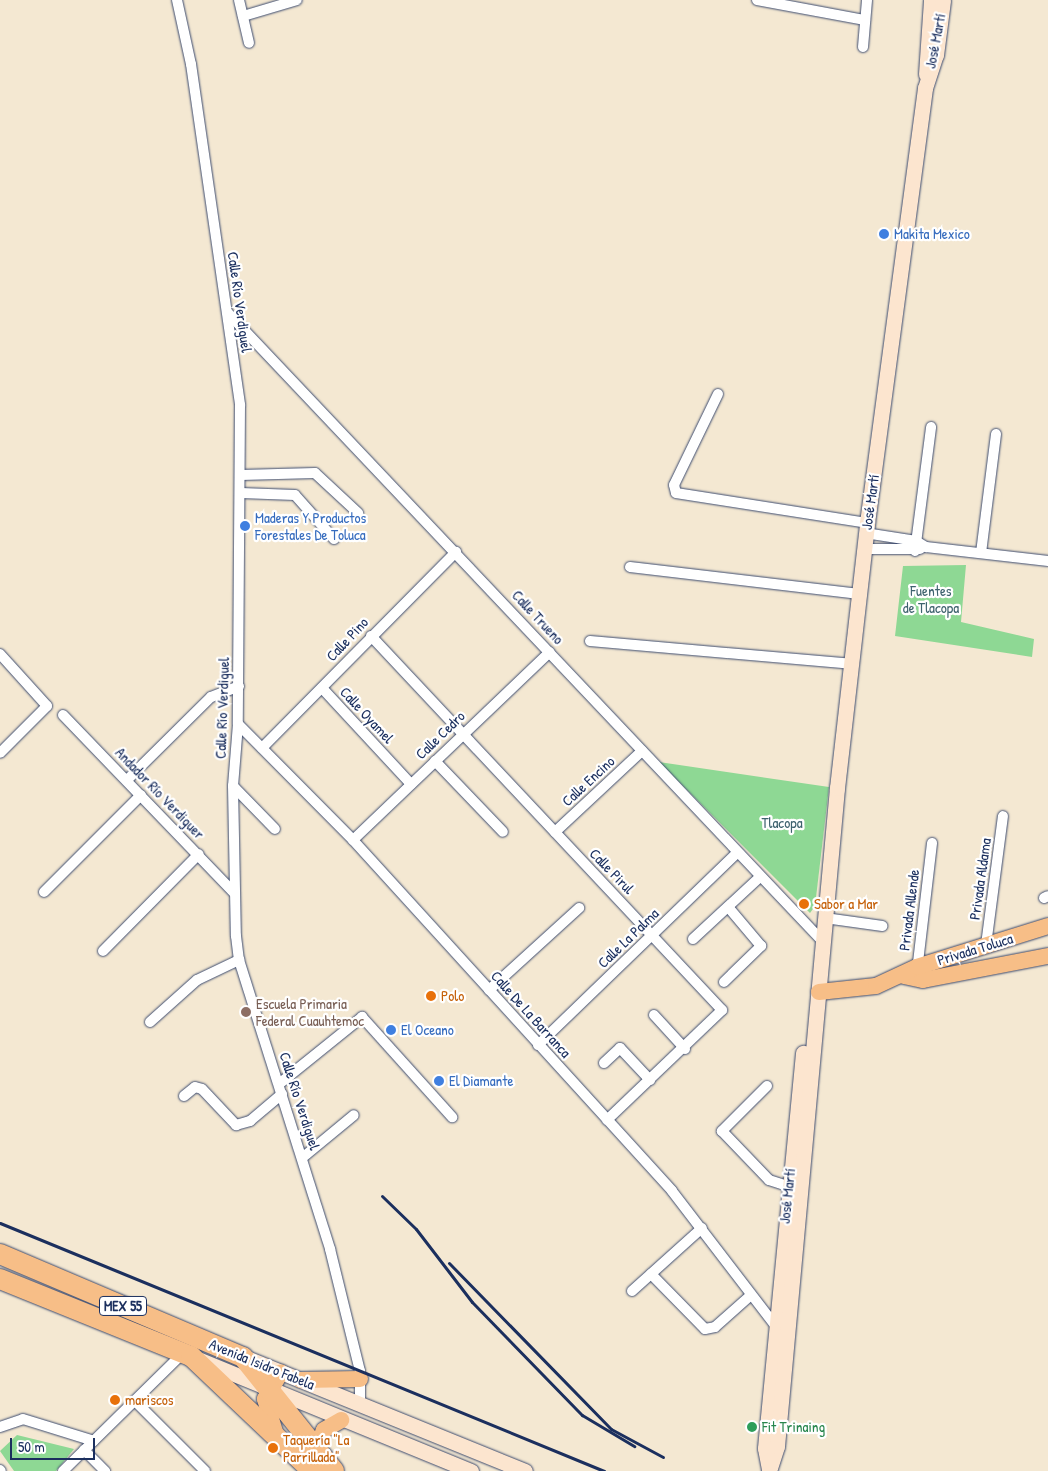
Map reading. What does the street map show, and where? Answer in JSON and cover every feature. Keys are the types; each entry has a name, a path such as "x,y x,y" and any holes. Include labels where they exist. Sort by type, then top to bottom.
{"highway":[{"name":"Avenida Isidro Fabela","path":"1,1254 243,1356"},
{"name":"Avenida Isidro Fabela","path":"0,1279 187,1355"},
{"name":"MEX 55","path":"187,1355 277,1436 312,1471"},
{"path":"243,1356 268,1389"},
{"name":"MEX 55","path":"268,1389 334,1471"}],"main road":[{"name":"José Martí","path":"769,1470 776,1446 781,1331 794,1188 865,535 926,81 931,0"},
{"name":"José Martí","path":"926,81 936,55 943,0"},
{"name":"Privada Toluca","path":"819,992 857,991 913,974 986,945 1048,926"},
{"name":"José Martí","path":"794,1188 819,992 823,931"},
{"name":"Privada Toluca","path":"913,974 1048,956"},
{"name":"Avenida Isidro Fabela","path":"187,1355 341,1420 472,1471"},
{"name":"Avenida Isidro Fabela","path":"243,1356 526,1471"},
{"path":"277,1436 267,1413 268,1389 281,1372"},
{"path":"301,1380 360,1379"},
{"path":"317,1449 324,1430 341,1420"}],"street":[{"name":"Calle Río Verdiguel","path":"177,0 191,64 240,405 238,724 233,786 235,894 239,960 330,1249 360,1379 360,1404"},
{"path":"239,0 249,43"},
{"path":"243,16 297,0"},
{"path":"757,0 865,20"},
{"path":"863,47 868,0"},
{"name":"Calle Trueno","path":"227,312 456,552 760,877 823,931"},
{"path":"718,394 674,485 676,493 915,546 1048,559"},
{"path":"915,546 931,427"},
{"path":"981,553 996,434"},
{"path":"241,474 315,473 358,513"},
{"path":"240,493 295,496 334,539"},
{"path":"865,535 915,546"},
{"name":"Calle Pino","path":"262,748 456,552"},
{"path":"630,567 859,594"},
{"name":"Calle Pirul","path":"371,636 722,1010 685,1049 607,1120"},
{"path":"590,641 851,664"},
{"name":"Calle Cedro","path":"353,840 550,652"},
{"path":"0,654 46,701 46,710 0,752"},
{"path":"127,780 211,697 238,686"},
{"name":"Calle Oyamel","path":"322,688 412,784"},
{"name":"Andador Río Verdiguer","path":"63,715 199,854 235,894"},
{"name":"Calle De La Barranca","path":"238,724 353,840 607,1120 702,1228 751,1295 781,1331"},
{"name":"Calle Encino","path":"555,832 642,751"},
{"path":"435,761 503,832"},
{"path":"233,786 275,829"},
{"path":"44,892 142,796"},
{"name":"Privada Aldama","path":"986,945 1003,816"},
{"name":"Privada Allende","path":"913,974 932,843"},
{"name":"Calle La Palma","path":"538,1045 737,853"},
{"path":"103,952 199,854"},
{"path":"693,939 760,877"},
{"path":"724,982 761,946 728,907"},
{"path":"489,990 579,908"},
{"path":"823,931 882,926"},
{"path":"150,1022 197,980 239,960"},
{"path":"654,1015 685,1049"},
{"path":"184,1096 195,1087 202,1089 236,1125 250,1121 281,1089 362,1017 452,1117"},
{"path":"604,1063 622,1048 650,1080"},
{"path":"767,1086 722,1131 765,1176 794,1188"},
{"path":"302,1158 354,1115"},
{"path":"632,1291 702,1228"},
{"path":"652,1274 705,1329 715,1327 751,1295"},
{"path":"63,1471 134,1401 187,1355"},
{"path":"134,1401 205,1471"},
{"path":"0,1427 23,1419 94,1441"},
{"path":"84,1450 105,1471"}],"green space":[{"name":"Fuentes de Tlacopa","path":"966,565 961,622 1034,639 1032,657 895,636 903,566"},
{"name":"Tlacopa","path":"659,762 829,787 815,906 810,913"},
{"path":"17,1435 74,1449 56,1471 14,1471 0,1451"}],"railway":[{"path":"382,1196 416,1229 472,1302 582,1415 634,1446"},
{"path":"0,1223 604,1471"},
{"path":"449,1263 611,1429 663,1457"}],"place":[{"name":"Makita Mexico","path":"884,234"},
{"name":"Maderas Y Productos Forestales De Toluca","path":"245,526"},
{"name":"Sabor a Mar","path":"804,904"},
{"name":"Polo","path":"431,996"},
{"name":"Escuela Primaria Federal Cuauhtemoc","path":"246,1012"},
{"name":"El Oceano","path":"391,1030"},
{"name":"El Diamante","path":"439,1081"},
{"name":"mariscos","path":"115,1400"},
{"name":"Fit Trinaing","path":"752,1427"},
{"name":"Taquería \"La Parrillada\"","path":"273,1448"}]}
